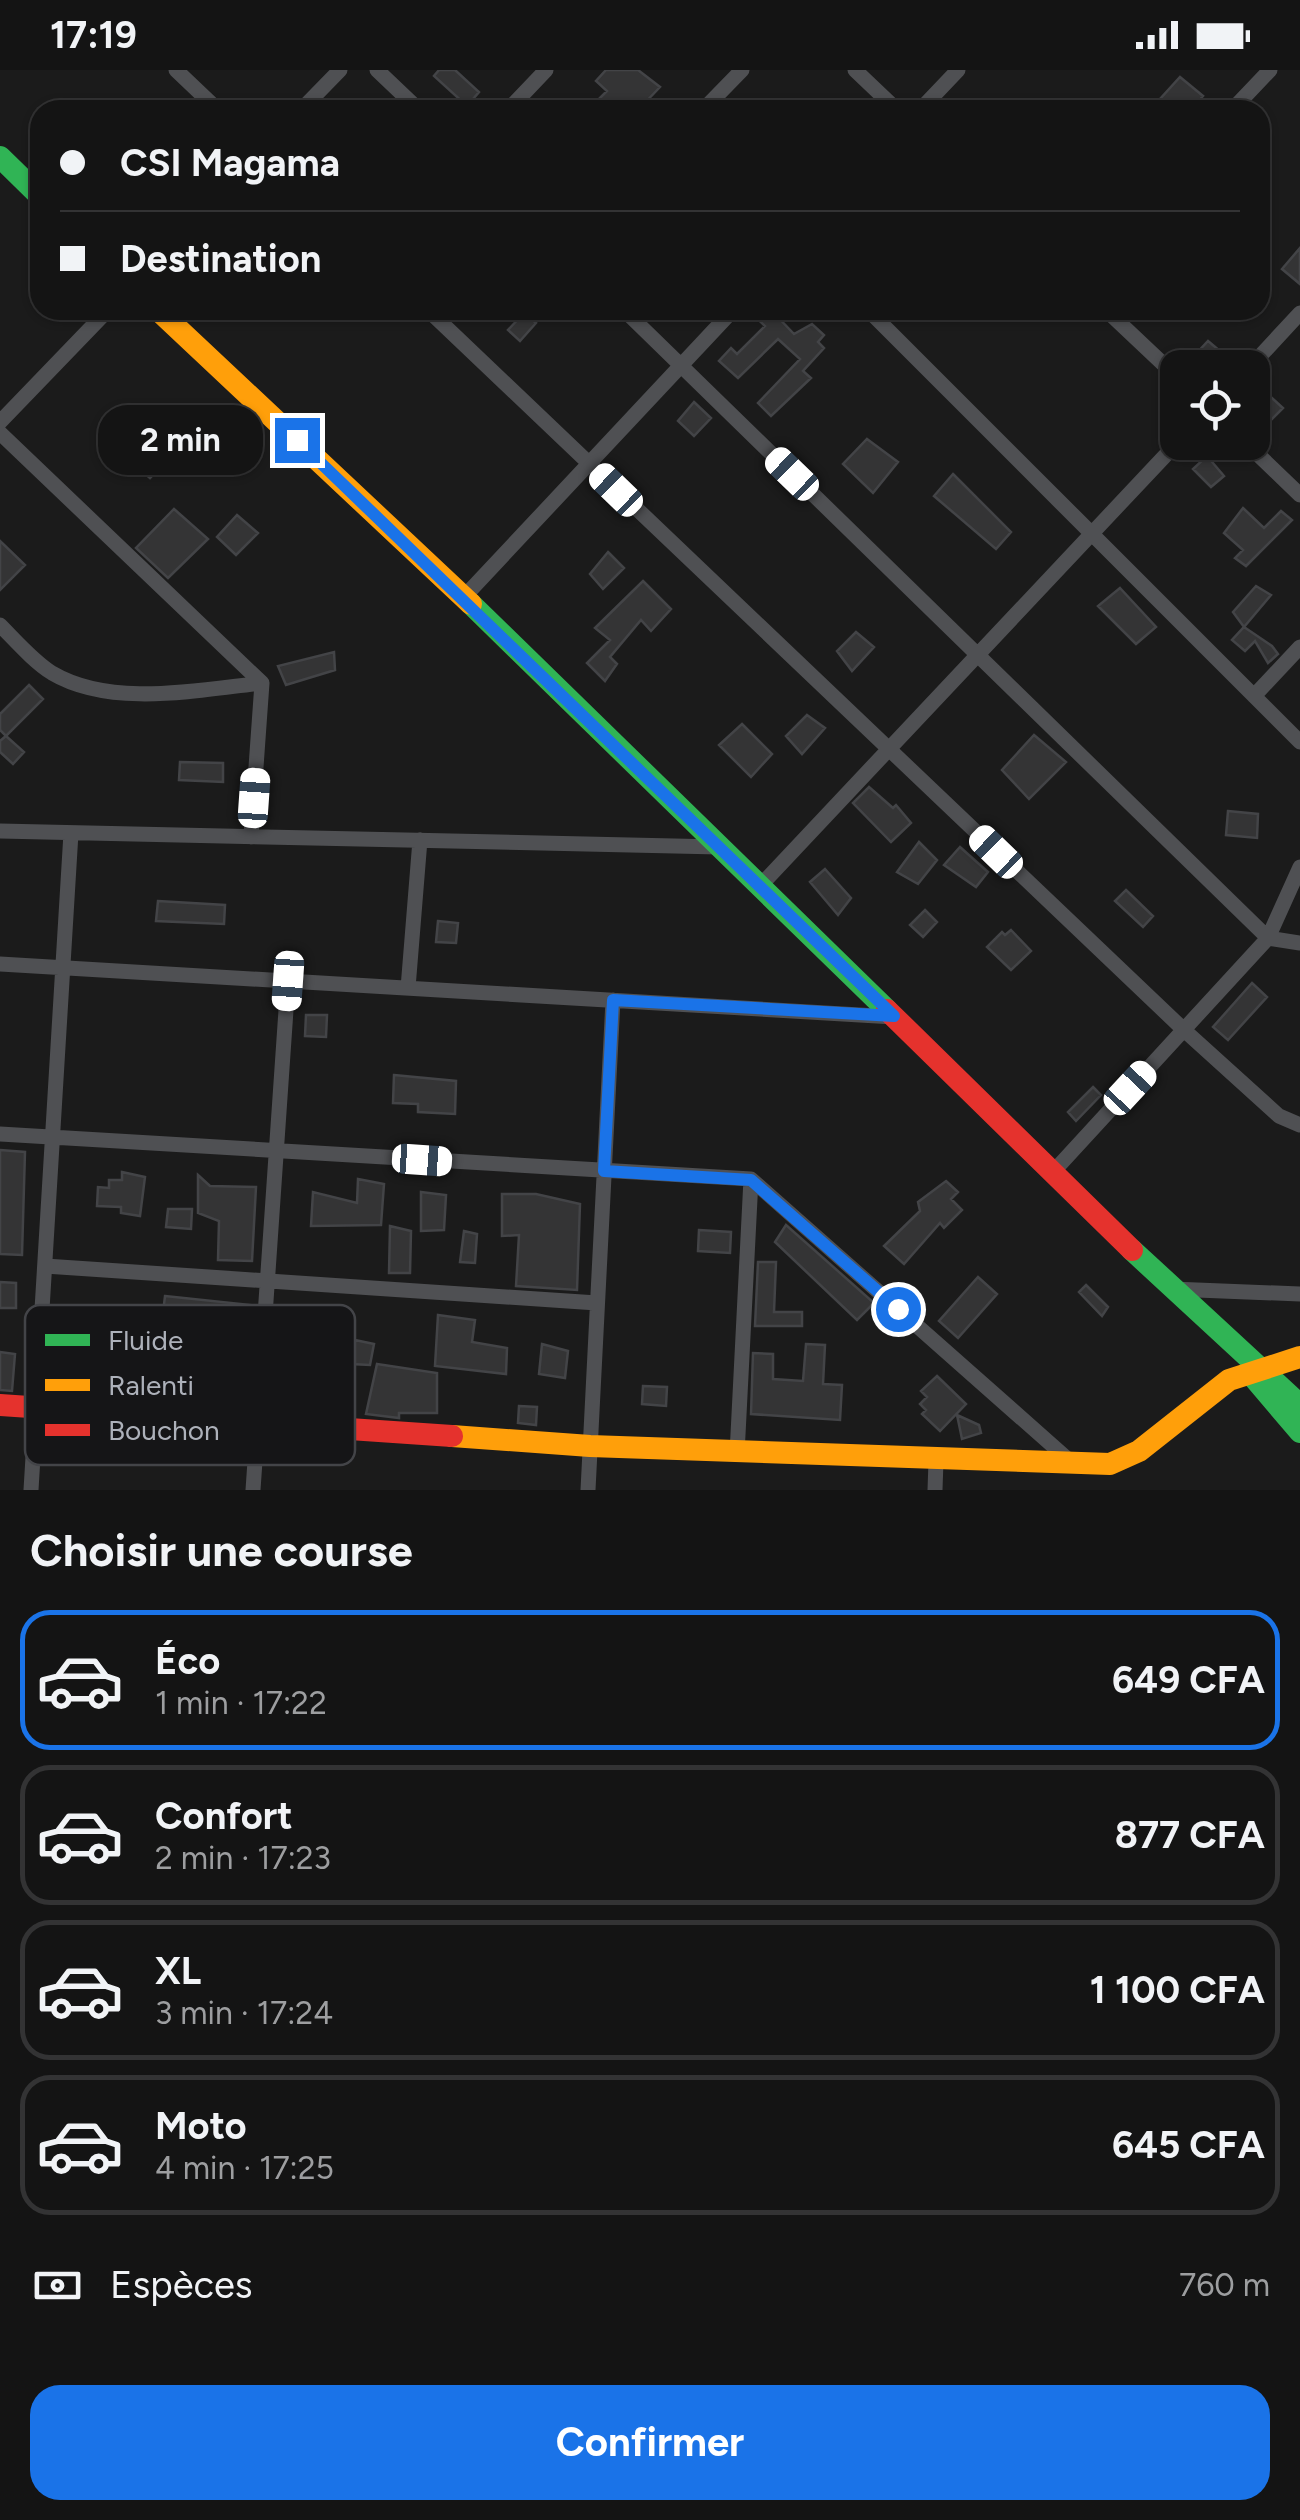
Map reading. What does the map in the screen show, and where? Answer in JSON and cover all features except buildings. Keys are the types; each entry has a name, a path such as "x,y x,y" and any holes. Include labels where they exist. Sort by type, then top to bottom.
{"main road":[{"path":"3,167 30,188"},
{"path":"169,320 464,597 1256,1370 1300,1405"},
{"path":"355,1431 737,1454 1110,1464 1132,1456 1224,1382 1300,1357"},
{"path":"1256,1370 1300,1432"},
{"path":"0,1405 25,1407"}],"street":[{"path":"176,70 208,100"},
{"path":"311,100 340,70"},
{"path":"378,70 408,100"},
{"path":"518,100 546,70"},
{"path":"713,100 742,70"},
{"path":"855,70 886,100"},
{"path":"930,100 958,70"},
{"path":"1242,100 1270,70"},
{"path":"1266,350 1300,313"},
{"path":"0,422 98,320"},
{"path":"438,320 1184,1030 1279,1116 1300,1125"},
{"path":"634,320 1268,938 1300,944"},
{"path":"464,597 724,320"},
{"path":"878,320 1300,742"},
{"path":"1117,320 1160,361"},
{"path":"0,433 262,683"},
{"path":"760,886 1161,460"},
{"path":"1266,460 1297,486"},
{"path":"0,625 48,671 72,683 158,693 262,683"},
{"path":"1254,696 1300,648"},
{"path":"251,837 262,683"},
{"path":"2,830 719,847"},
{"path":"43,1305 70,833"},
{"path":"408,988 420,840"},
{"path":"1054,1171 1268,938 1300,866"},
{"path":"0,964 894,1016"},
{"path":"264,1305 288,981"},
{"path":"588,1490 613,1000"},
{"path":"0,1134 751,1180 1074,1464"},
{"path":"737,1454 751,1180"},
{"path":"45,1266 598,1303"},
{"path":"1172,1288 1300,1294"},
{"path":"935,1490 936,1461"},
{"path":"31,1490 33,1465"},
{"path":"254,1490 255,1465"}],"traffic: fast":[{"path":"0,157 30,186"},
{"path":"471,604 887,1010"},
{"path":"1132,1250 1300,1405"},
{"path":"1249,1372 1300,1432"}],"traffic: slow":[{"path":"169,320 471,604"},
{"path":"452,1436 590,1446 1110,1464 1139,1451 1229,1380 1300,1357"}],"traffic: jam":[{"path":"887,1010 1132,1250"},
{"path":"0,1405 25,1407"},
{"path":"355,1429 452,1436"}],"route":[{"path":"297,440 894,1016 613,1000 604,1171 751,1180 898,1309"}]}
